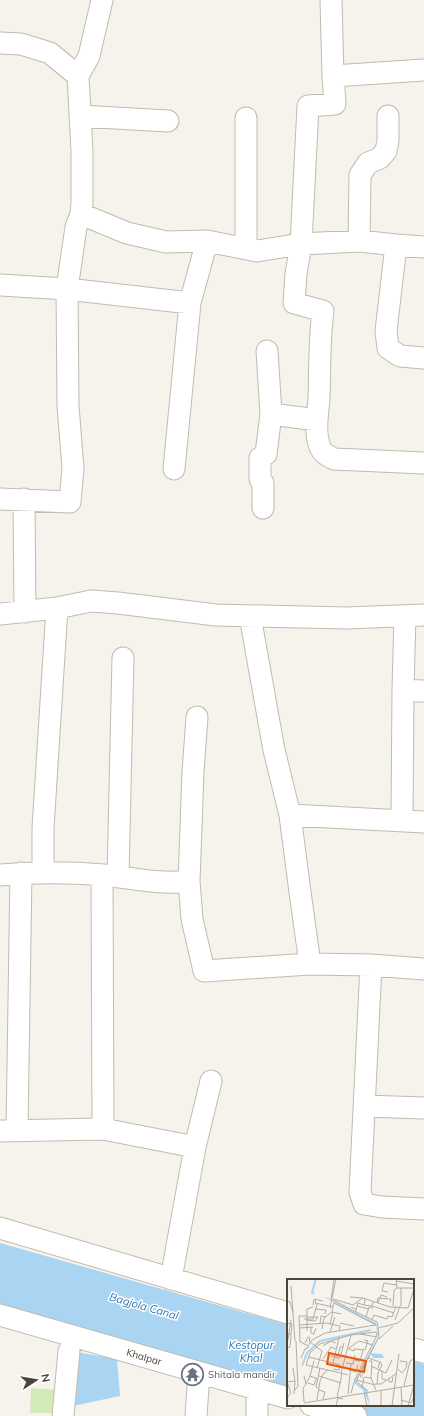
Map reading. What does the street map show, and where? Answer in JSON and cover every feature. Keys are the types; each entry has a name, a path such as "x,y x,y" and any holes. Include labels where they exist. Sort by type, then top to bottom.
{"street":[{"path":"0,499 70,502 73,468 68,406 67,289 76,227 81,214 82,151 78,76 89,56 102,0"},
{"path":"331,0 335,104 308,106 301,244 296,274 294,303 323,311 320,333 319,399 317,420 320,446 324,454 334,458 424,463"},
{"path":"0,43 21,44 50,53 78,76"},
{"path":"333,76 424,70"},
{"path":"80,116 168,121"},
{"path":"359,241 360,175 368,163 380,158 386,151 388,140 388,116"},
{"path":"246,118 246,248"},
{"path":"81,214 127,233 166,242 207,241 257,250 301,244 359,241 424,246"},
{"path":"174,469 190,303 207,241"},
{"path":"396,245 386,331 388,348 400,356 424,358"},
{"path":"0,285 67,289 190,303"},
{"path":"263,508 263,484 260,479 260,458 266,454 271,414 267,351"},
{"path":"271,414 317,420"},
{"path":"24,499 25,612"},
{"path":"0,614 57,608 91,601 216,615 346,618 415,616 403,690 402,820"},
{"path":"43,873 44,813 57,608"},
{"path":"250,616 274,750 290,815 310,964"},
{"path":"103,1130 110,876 123,658"},
{"path":"403,690 424,691"},
{"path":"197,717 193,772 189,881 192,919 204,971 310,964 371,965 424,969"},
{"path":"290,815 424,822"},
{"path":"21,873 8,1130 103,1130 195,1147"},
{"path":"0,875 43,873 110,876 157,883 189,881"},
{"path":"371,965 360,1192 364,1204 382,1207 424,1209"},
{"path":"171,1279 195,1147 211,1081"},
{"path":"365,1106 424,1108"},
{"path":"0,1228 287,1313"},
{"name":"Khalpar","path":"0,1315 287,1398"},
{"path":"414,1349 424,1352"},
{"path":"63,1416 70,1351"},
{"path":"196,1416 199,1373"},
{"path":"257,1389 257,1416"},
{"path":"316,1406 356,1416"}],"green space":[{"path":"31,1388 58,1390 60,1413 30,1413"}],"water":[{"name":"Kestopur Khal","path":"0,1243 287,1325 287,1400 0,1314"},
{"path":"76,1352 117,1359 120,1396 68,1407"},
{"path":"414,1361 424,1364 424,1416 341,1416 307,1406 414,1406"}],"place":[{"name":"Shitala mandir","path":"193,1374"}],"water label":[{"name":"Bagjola Canal","path":"144,1306"}]}
